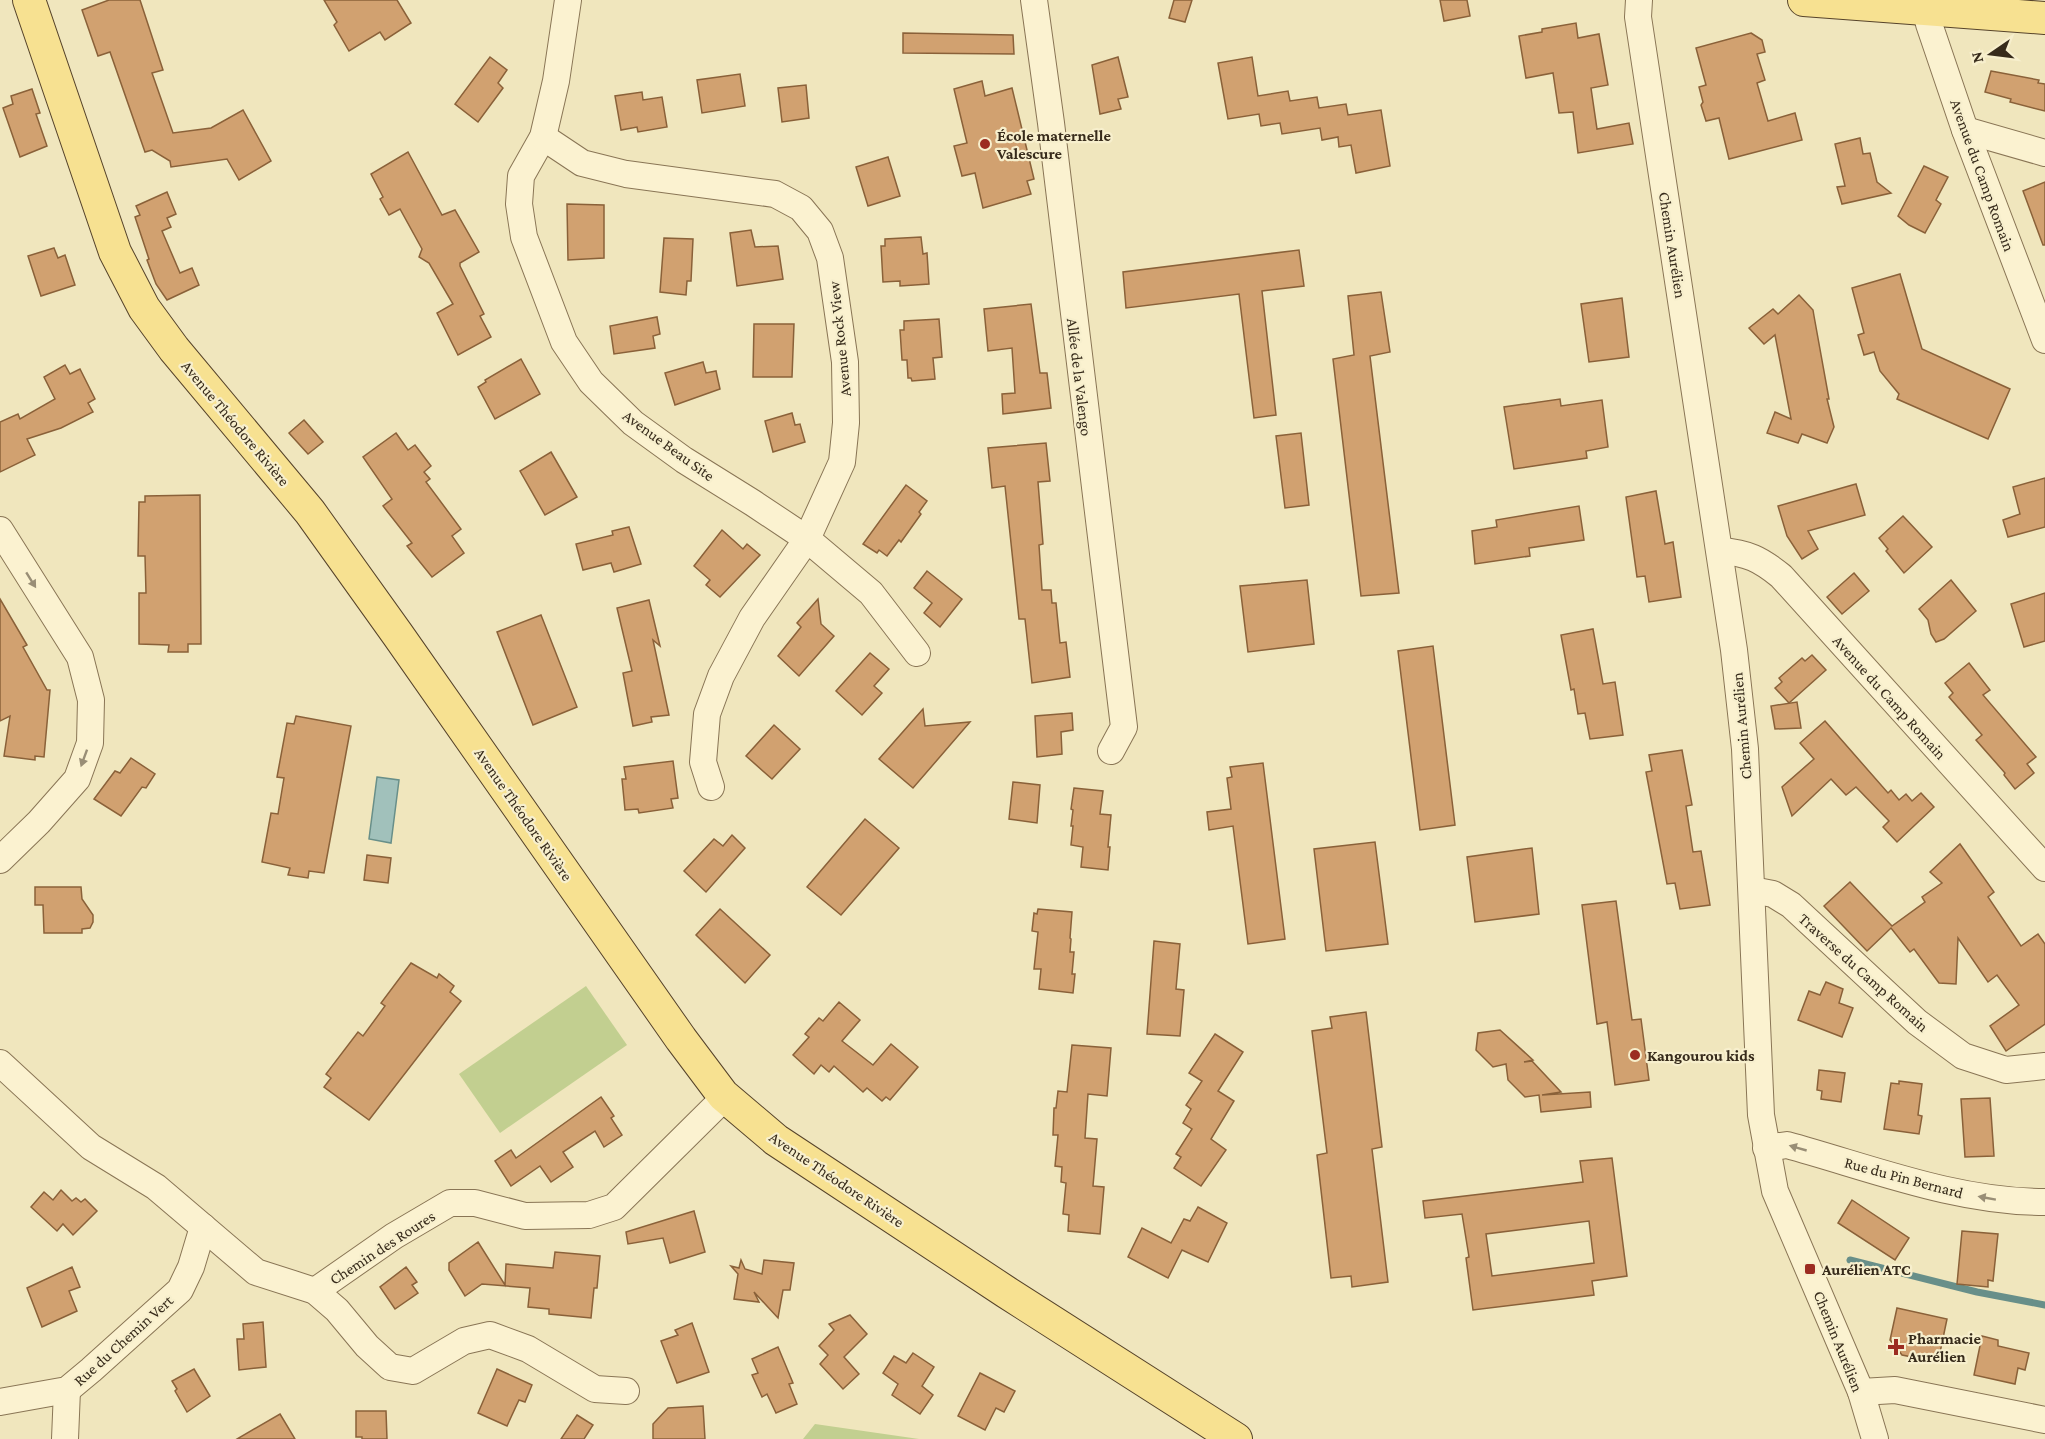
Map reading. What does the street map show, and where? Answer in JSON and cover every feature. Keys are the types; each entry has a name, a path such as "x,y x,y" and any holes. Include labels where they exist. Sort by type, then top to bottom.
{"main road":[{"name":"Avenue Théodore Rivière","path":"28,0 115,252 144,308 174,349 310,512 681,1039 723,1095 776,1140 1236,1439"},
{"path":"1804,0 2045,18"}],"street":[{"name":"Avenue Beau Site","path":"568,0 556,81 543,137 521,176 519,204 524,237 564,342 591,382 633,423 684,460 807,539 871,593 917,652"},
{"name":"Allée de la Valengo","path":"1034,0 1124,727 1111,751"},
{"name":"Chemin Aurélien","path":"1639,0 1638,17 1734,650 1744,750 1761,1115 1766,1148 1775,1191 1861,1392 1875,1439"},
{"name":"Avenue du Camp Romain","path":"1925,9 1965,130 2045,340"},
{"path":"1965,130 2045,153"},
{"name":"Avenue Rock View","path":"543,137 582,163 626,174 776,194 801,208 820,231 830,258 845,362 846,423 842,462 807,539 752,618 721,676 707,714 703,762 711,787"},
{"path":"0,530 80,657 91,700 90,743 77,779 39,822 0,860"},
{"name":"Avenue du Camp Romain","path":"1720,551 1742,553 1762,561 1781,576 2045,868"},
{"name":"Traverse du Camp Romain","path":"1752,890 1773,894 1791,905 1917,1022 1963,1056 2006,1070 2045,1066"},
{"name":"Chemin des Roures","path":"0,1064 91,1147 156,1187 256,1272 315,1291 337,1310 367,1346 390,1367 413,1371 464,1341 490,1335 528,1349 595,1389 626,1391"},
{"name":"Chemin des Roures","path":"315,1291 394,1236 450,1203 475,1203 525,1216 588,1215 614,1207 717,1105 723,1095"},
{"name":"Rue du Pin Bernard","path":"1766,1148 1787,1145 1936,1188 1997,1199 2045,1202"},
{"name":"Rue du Chemin Vert","path":"0,1402 67,1390 180,1290 191,1267 203,1227"},
{"path":"65,1439 67,1390"},
{"path":"1861,1392 1894,1390 2045,1420"}],"green space":[{"path":"586,986 627,1045 500,1133 459,1074"},
{"path":"815,1424 919,1439 803,1439"}],"water":[{"path":"377,777 399,780 391,843 369,839"}],"building":[{"path":"109,0 140,0 163,70 152,73 173,133 211,128 243,110 271,161 239,180 227,159 171,167 170,161 152,150 145,152 110,52 98,56 82,10"},
{"path":"324,0 397,0 411,23 385,40 380,32 349,51 334,25 337,22"},
{"path":"1174,0 1192,0 1185,22 1169,18"},
{"path":"1440,0 1467,0 1470,16 1444,21"},
{"path":"1576,23 1578,38 1599,34 1608,85 1591,88 1597,129 1629,123 1633,144 1578,153 1573,112 1559,113 1553,73 1526,78 1519,36"},
{"path":"903,33 1013,35 1014,54 903,53"},
{"path":"1751,33 1762,40 1765,52 1757,54 1765,80 1757,83 1768,121 1795,113 1802,140 1729,159 1719,118 1706,121 1701,105 1703,102 1699,87 1706,85 1696,48"},
{"path":"490,57 507,70 498,83 503,88 478,122 455,104"},
{"path":"1118,57 1128,97 1118,99 1121,109 1100,114 1092,65"},
{"path":"1252,57 1258,96 1288,91 1290,101 1317,97 1319,108 1346,104 1348,115 1381,110 1390,166 1356,173 1351,145 1339,147 1338,137 1322,140 1320,128 1282,134 1280,123 1261,126 1259,114 1228,119 1218,63"},
{"path":"1991,71 2039,80 2038,83 2045,84 2045,111 2010,102 2011,99 1985,92"},
{"path":"740,74 745,106 702,113 697,80"},
{"path":"982,81 985,96 1012,88 1034,179 1027,181 1031,194 983,208 975,173 962,176 954,146 967,143 954,89"},
{"path":"806,85 809,118 782,122 778,88"},
{"path":"32,89 40,113 36,114 47,146 20,157 3,108 13,104 11,96"},
{"path":"642,92 643,100 662,97 667,127 638,132 637,127 621,130 615,96"},
{"path":"1860,138 1863,154 1870,153 1877,182 1891,193 1842,204 1837,187 1845,186 1835,144"},
{"path":"408,152 442,215 455,210 479,252 460,263 460,266 484,314 480,316 491,337 458,355 437,313 453,304 429,263 419,257 422,249 400,209 389,215 380,199 383,197 371,174"},
{"path":"888,157 900,196 868,206 856,167"},
{"path":"1924,166 1948,177 1936,200 1941,204 1925,233 1898,216"},
{"path":"2045,182 2045,245 2043,245 2023,191"},
{"path":"167,192 176,214 167,218 171,227 162,231 180,273 192,268 199,285 167,300 156,284 135,217 140,215 136,206"},
{"path":"567,204 604,205 604,258 568,260"},
{"path":"751,230 755,247 778,246 783,279 737,286 730,233"},
{"path":"921,237 923,254 927,253 929,284 900,286 900,281 883,282 881,246 885,246 885,239"},
{"path":"664,238 693,239 691,281 687,281 686,295 660,292"},
{"path":"54,248 58,258 65,255 75,285 41,296 28,256"},
{"path":"1299,250 1304,286 1262,291 1276,415 1254,418 1239,294 1126,308 1123,272"},
{"path":"1900,274 1922,349 2010,389 1988,439 1897,399 1899,394 1880,371 1874,352 1864,355 1858,335 1864,333 1852,288"},
{"path":"1381,292 1390,352 1370,356 1399,593 1361,596 1333,359 1354,355 1348,296"},
{"path":"1799,295 1813,310 1829,399 1827,399 1834,427 1827,443 1802,434 1798,443 1767,433 1775,412 1791,419 1775,335 1764,344 1749,328 1773,309 1778,314"},
{"path":"1622,298 1629,357 1589,362 1581,304"},
{"path":"1031,304 1040,373 1047,373 1051,408 1003,414 1002,394 1015,393 1012,348 988,351 984,309"},
{"path":"657,317 660,334 653,336 655,348 614,354 610,326"},
{"path":"939,319 942,357 933,358 935,379 912,381 908,378 907,360 902,360 900,330 904,330 904,321"},
{"path":"754,324 794,324 792,377 753,377"},
{"path":"521,359 540,394 495,419 478,387 486,382 485,380"},
{"path":"703,362 706,373 716,371 720,389 675,405 665,373"},
{"path":"65,365 70,374 80,369 95,399 88,403 93,412 61,428 27,439 35,455 0,472 0,422 18,414 20,419 55,399 44,377"},
{"path":"1560,399 1561,406 1602,400 1608,447 1586,451 1587,458 1514,469 1504,407"},
{"path":"792,413 795,425 800,424 805,442 773,452 765,421"},
{"path":"304,420 323,442 308,454 289,433"},
{"path":"396,433 408,450 415,445 431,466 424,472 430,479 426,482 461,529 452,536 464,553 432,577 407,546 412,543 383,506 392,499 363,457"},
{"path":"1301,433 1309,505 1285,508 1276,436"},
{"path":"1046,443 1050,481 1038,482 1043,544 1039,545 1042,590 1051,590 1052,603 1056,603 1060,643 1066,642 1070,677 1032,683 1025,619 1019,619 1005,486 992,488 988,448"},
{"path":"551,452 577,497 545,515 520,471"},
{"path":"2045,478 2045,527 2008,537 2003,520 2020,514 2013,487"},
{"path":"1856,484 1865,515 1808,531 1818,549 1802,559 1787,536 1778,506"},
{"path":"906,485 927,501 919,512 921,514 901,542 899,540 887,556 879,550 877,553 863,544"},
{"path":"1656,491 1665,544 1673,542 1681,597 1649,602 1645,576 1637,577 1626,497"},
{"path":"200,495 201,644 188,644 188,652 168,652 169,645 139,644 139,593 146,593 145,556 138,556 139,502 145,502 145,496"},
{"path":"1579,506 1584,540 1529,548 1530,556 1475,564 1472,531 1497,527 1496,520"},
{"path":"1903,516 1932,547 1904,573 1886,551 1888,549 1879,538"},
{"path":"629,527 641,564 614,572 611,563 583,570 576,544 613,535 612,531"},
{"path":"722,530 743,549 747,544 760,555 720,597 706,585 710,580 694,566"},
{"path":"927,571 962,599 940,627 924,613 932,603 914,588"},
{"path":"1854,573 1869,591 1842,614 1827,597"},
{"path":"1307,580 1314,644 1248,652 1240,586"},
{"path":"1951,580 1976,611 1944,639 1936,642 1931,634 1928,620 1919,609"},
{"path":"2045,593 2045,641 2024,647 2011,604"},
{"path":"0,599 27,645 23,647 47,690 50,690 44,757 35,756 35,760 4,756 10,716 0,721"},
{"path":"818,599 821,624 834,636 799,676 778,656 801,627 797,623"},
{"path":"649,600 660,646 653,640 669,715 651,717 652,722 633,726 623,673 632,671 617,608"},
{"path":"541,615 577,707 533,725 497,632"},
{"path":"1593,629 1603,684 1615,682 1623,735 1590,739 1585,713 1578,714 1574,689 1571,690 1561,635"},
{"path":"1433,646 1455,825 1420,830 1398,651"},
{"path":"870,653 889,669 874,686 882,693 862,715 836,691"},
{"path":"1812,655 1826,670 1789,703 1775,688 1782,682 1779,678 1802,658 1805,661"},
{"path":"1969,663 1990,690 1983,695 2036,757 2027,764 2034,773 2015,789 2004,775 2005,773 1976,740 1982,735 1949,697 1953,693 1945,683"},
{"path":"1797,702 1801,728 1775,729 1771,706"},
{"path":"923,709 925,726 970,722 913,788 879,759"},
{"path":"1072,713 1073,730 1061,732 1062,754 1037,757 1035,716"},
{"path":"296,716 351,726 324,873 309,871 308,878 288,875 290,868 262,862 271,813 278,814 284,778 277,777 287,723 294,724"},
{"path":"1825,721 1888,793 1891,790 1899,800 1906,794 1912,801 1921,793 1934,807 1897,842 1883,827 1889,821 1856,787 1846,795 1831,779 1792,816 1782,787 1814,759 1800,743"},
{"path":"774,725 800,749 772,779 746,756"},
{"path":"1682,750 1692,805 1686,806 1693,852 1701,851 1710,905 1680,909 1675,883 1667,884 1646,772 1652,771 1649,755"},
{"path":"131,758 155,774 146,788 142,787 121,816 94,799 115,771 120,773"},
{"path":"673,761 678,798 671,799 673,808 639,813 638,809 625,810 622,779 626,779 624,767"},
{"path":"1263,763 1285,939 1248,944 1233,826 1209,830 1207,812 1231,809 1227,778 1232,777 1230,767"},
{"path":"1013,782 1040,785 1037,823 1009,819"},
{"path":"1074,788 1103,791 1100,814 1111,815 1108,870 1081,867 1083,847 1071,845 1073,810 1071,809"},
{"path":"865,819 899,848 841,915 807,887"},
{"path":"732,835 745,848 706,892 684,871 714,839 723,846"},
{"path":"1375,842 1388,944 1326,951 1314,849"},
{"path":"1960,844 1994,892 1988,897 2021,946 2038,934 2045,944 2045,1024 2006,1051 1990,1026 2019,1005 1997,975 1988,982 1958,938 1956,984 1939,983 1914,949 1910,952 1891,928 1867,951 1824,906 1850,882 1892,926 1925,902 1922,897 1942,883 1930,872"},
{"path":"1532,848 1539,914 1475,922 1467,857"},
{"path":"367,855 391,858 388,883 364,880"},
{"path":"35,887 81,887 82,899 93,915 90,928 82,929 82,933 44,933 43,905 35,905"},
{"path":"1616,901 1632,1020 1641,1019 1649,1080 1615,1085 1607,1022 1597,1024 1582,905"},
{"path":"720,909 770,955 745,983 696,935"},
{"path":"1038,909 1072,912 1070,952 1074,952 1073,993 1039,989 1041,969 1034,969 1038,932 1032,931 1034,913 1037,914"},
{"path":"1154,941 1180,944 1176,989 1184,990 1180,1036 1147,1034"},
{"path":"411,963 437,978 439,974 454,986 450,992 461,1001 369,1120 324,1087 331,1078 326,1074 358,1032 363,1036 385,1006 381,1003"},
{"path":"1826,982 1843,989 1839,1003 1853,1008 1842,1037 1798,1020 1809,991 1820,995"},
{"path":"839,1002 860,1020 842,1041 873,1065 891,1044 918,1067 890,1100 886,1097 882,1101 867,1088 863,1092 834,1066 829,1072 821,1065 814,1074 793,1055 809,1037 805,1034 819,1018 823,1021"},
{"path":"1366,1012 1382,1147 1372,1149 1388,1282 1352,1287 1351,1276 1331,1278 1317,1155 1327,1153 1312,1031 1332,1028 1330,1017"},
{"path":"1500,1030 1533,1060 1524,1062 1532,1061 1561,1092 1542,1095 1590,1092 1591,1107 1541,1112 1539,1095 1525,1097 1508,1080 1506,1064 1493,1067 1476,1050 1478,1033"},
{"path":"1215,1034 1243,1052 1218,1091 1234,1101 1211,1139 1226,1150 1201,1186 1174,1168 1181,1157 1176,1154 1192,1129 1183,1123 1191,1109 1186,1105 1202,1081 1189,1073"},
{"path":"1072,1045 1111,1048 1107,1096 1088,1094 1085,1138 1097,1139 1093,1186 1104,1187 1100,1234 1068,1231 1069,1215 1063,1214 1066,1183 1061,1182 1062,1167 1055,1166 1058,1135 1053,1135 1054,1108 1056,1108 1058,1091 1067,1092"},
{"path":"1819,1070 1845,1073 1841,1102 1821,1099 1822,1091 1817,1090"},
{"path":"1899,1081 1922,1084 1918,1115 1922,1116 1919,1134 1884,1129 1891,1083 1899,1084"},
{"path":"601,1097 614,1116 611,1118 622,1135 604,1147 595,1131 563,1152 573,1167 551,1182 540,1166 511,1186 495,1161 511,1150 516,1158"},
{"path":"1990,1098 1994,1156 1965,1157 1961,1099"},
{"path":"1612,1158 1627,1276 1592,1281 1594,1295 1473,1310 1466,1258 1469,1257 1462,1214 1425,1218 1423,1201 1583,1182 1580,1161","holes":["1589,1221 1594,1263 1492,1276 1486,1234"]},
{"path":"61,1190 72,1201 76,1198 81,1202 85,1199 97,1211 73,1235 63,1224 57,1231 31,1207 44,1192 53,1200"},
{"path":"1852,1200 1909,1238 1895,1260 1838,1223"},
{"path":"1198,1207 1227,1223 1208,1262 1182,1250 1168,1278 1128,1257 1142,1228 1171,1243 1184,1219 1190,1221"},
{"path":"694,1211 705,1252 670,1263 663,1238 628,1244 626,1232"},
{"path":"1962,1231 1998,1234 1993,1281 1988,1280 1988,1287 1957,1284"},
{"path":"478,1242 505,1285 506,1264 553,1268 555,1252 600,1256 591,1318 549,1314 549,1309 528,1307 530,1288 482,1284 465,1296 449,1270 449,1263"},
{"path":"741,1260 745,1269 762,1274 764,1260 794,1263 790,1290 783,1290 778,1318 754,1292 759,1302 734,1299 738,1274 731,1266 739,1268"},
{"path":"72,1267 80,1287 69,1291 77,1311 42,1327 27,1288"},
{"path":"406,1267 417,1282 412,1285 418,1293 395,1309 380,1287"},
{"path":"1897,1308 1947,1319 1938,1362 1902,1355 1890,1340"},
{"path":"850,1315 867,1334 844,1357 859,1374 843,1389 820,1364 828,1355 819,1346 834,1330 829,1324"},
{"path":"263,1322 266,1367 239,1370 237,1339 244,1339 243,1324"},
{"path":"692,1323 709,1372 677,1383 661,1341 678,1335 675,1330"},
{"path":"1982,1336 1998,1340 1998,1346 2029,1353 2025,1370 2018,1368 2015,1384 1974,1375"},
{"path":"778,1347 793,1383 789,1384 797,1404 776,1413 767,1394 762,1397 752,1375 758,1373 752,1359"},
{"path":"913,1353 934,1367 922,1386 933,1395 920,1414 892,1395 898,1384 883,1373 894,1356 906,1363"},
{"path":"194,1369 210,1396 187,1412 172,1381"},
{"path":"497,1369 532,1385 525,1402 519,1400 507,1426 478,1413"},
{"path":"980,1373 1015,1391 1004,1412 996,1408 985,1430 958,1416"},
{"path":"703,1406 705,1439 653,1439 653,1424 668,1408"},
{"path":"356,1411 386,1411 387,1439 356,1437"},
{"path":"280,1414 295,1439 237,1439"},
{"path":"577,1415 593,1425 584,1439 561,1439"}],"waterway":[{"path":"1850,1260 1977,1292 2045,1305"}],"place":[{"name":"École maternelle Valescure","path":"985,144"},
{"name":"Kangourou kids","path":"1635,1055"},
{"name":"Aurélien ATC","path":"1810,1269"},
{"name":"Pharmacie Aurélien","path":"1896,1347"}]}
